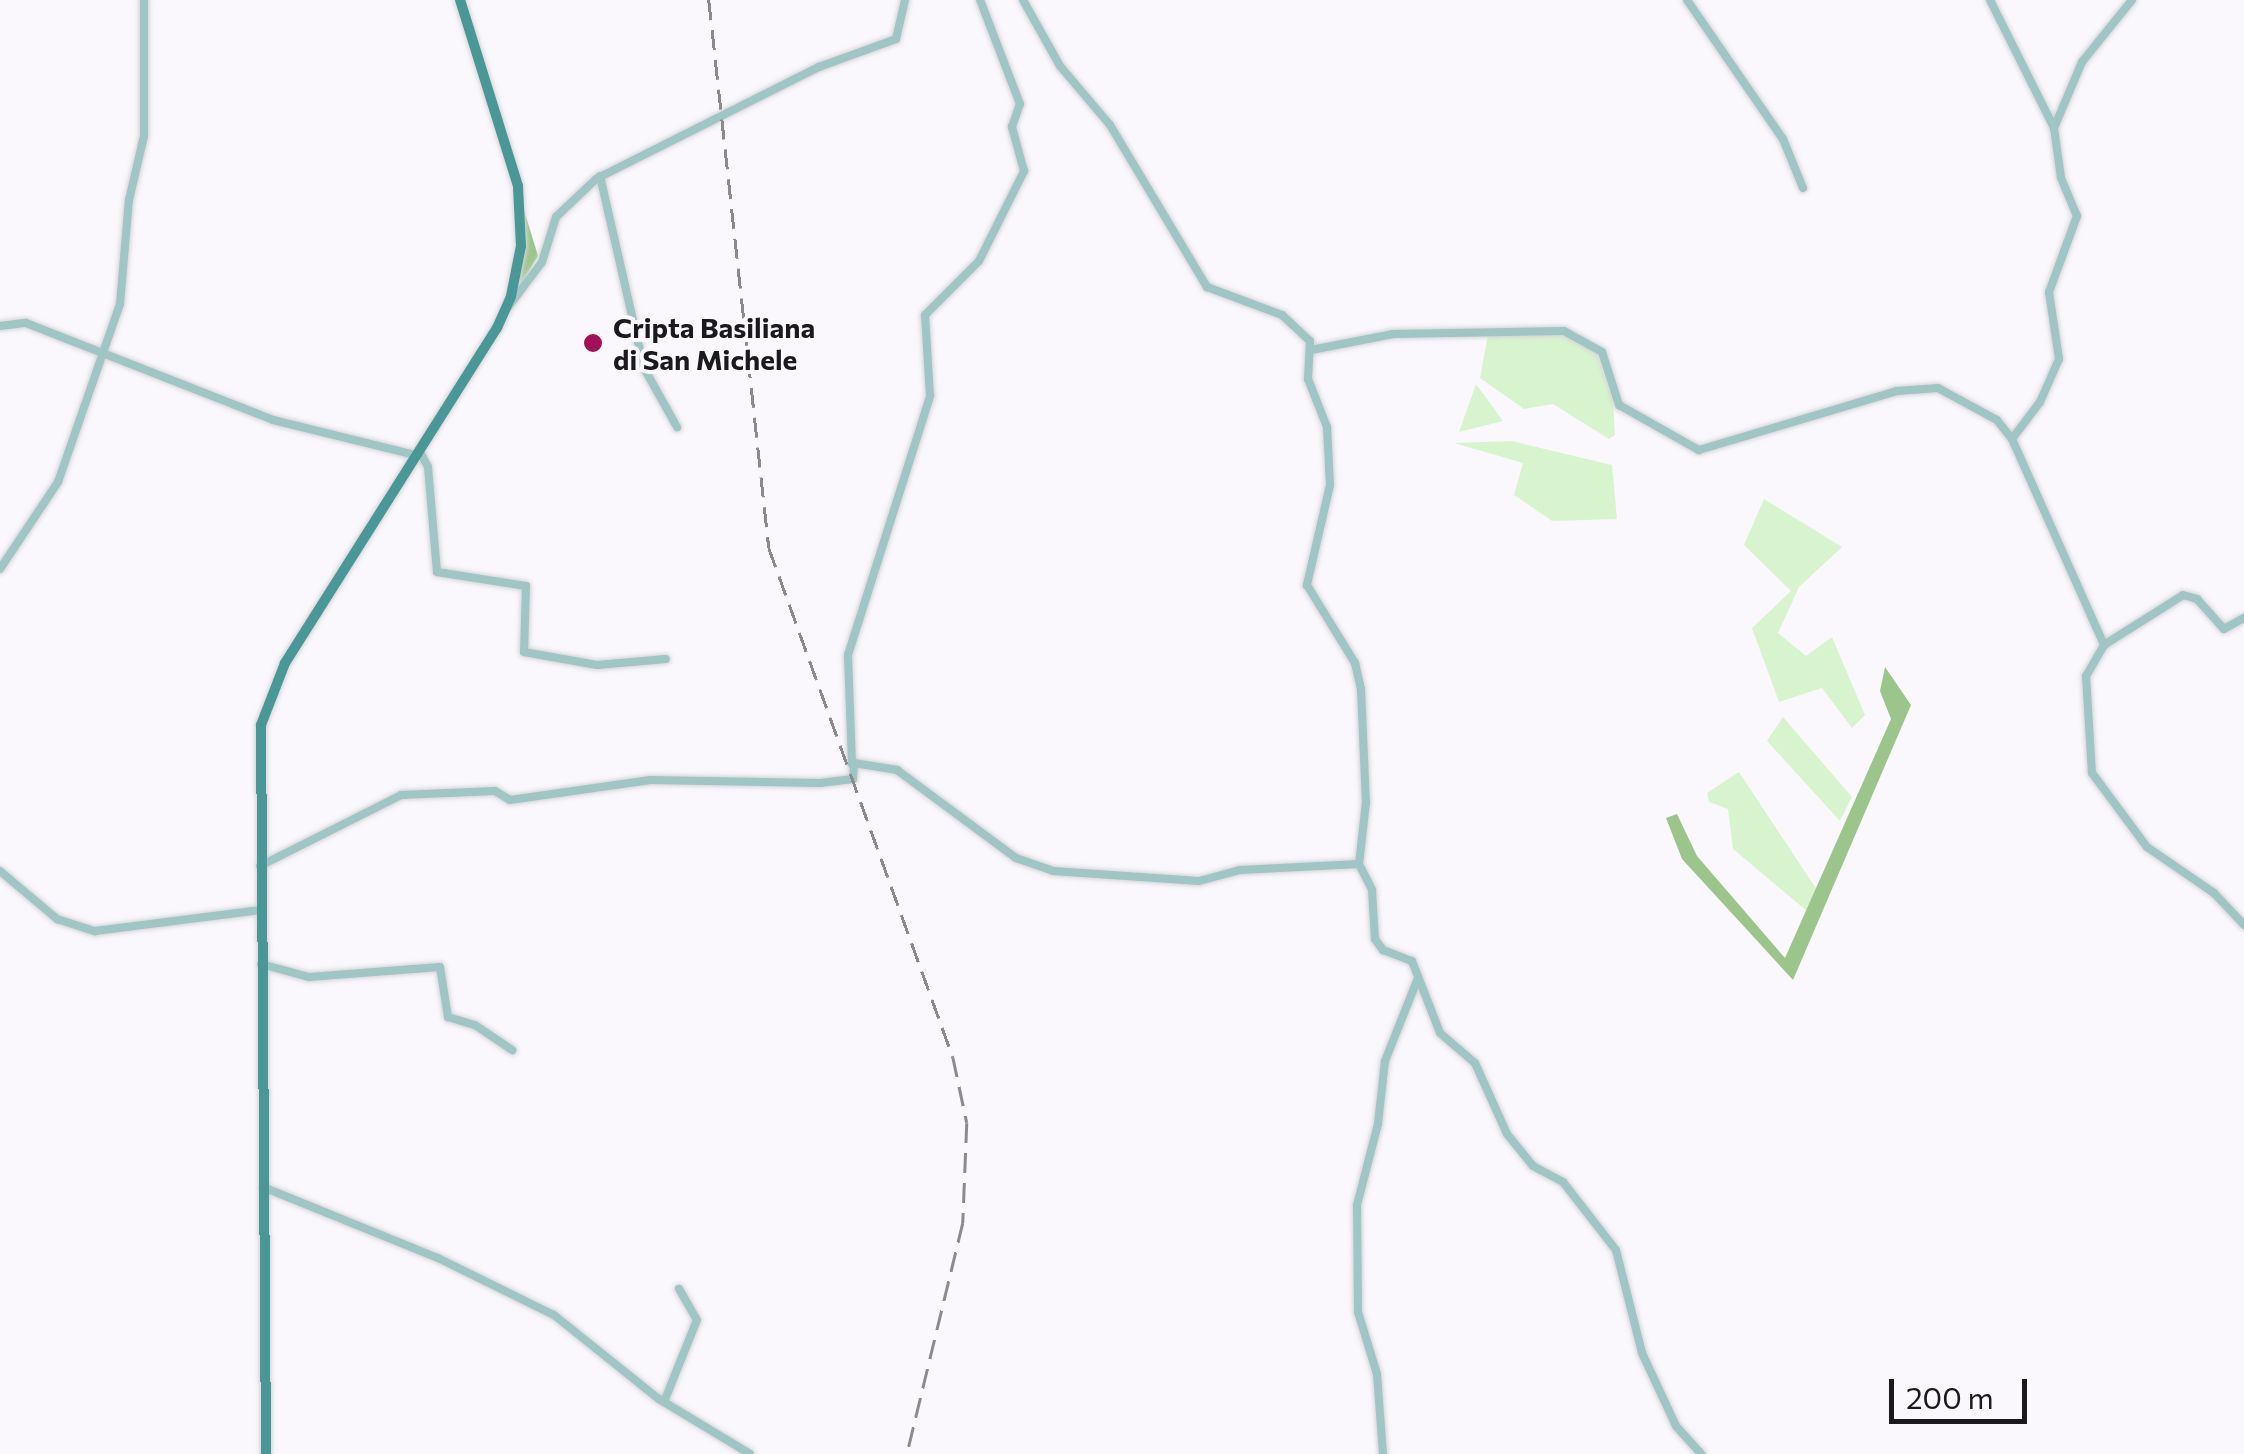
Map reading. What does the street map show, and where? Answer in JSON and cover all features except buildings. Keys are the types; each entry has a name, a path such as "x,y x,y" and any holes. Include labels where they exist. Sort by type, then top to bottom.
{"main road":[{"path":"266,1454 261,725 269,697 505,311 521,246 521,203 460,0"}],"street":[{"path":"0,569 58,482 120,304 129,200 144,136 144,0"},
{"path":"505,311 542,262 556,217 600,176 819,66 896,39 899,6 905,0"},
{"path":"260,866 401,794 494,791 510,800 652,780 820,783 854,779 848,655 930,396 925,315 979,261 1024,170 1012,127 1020,104 978,0 989,0"},
{"path":"1023,0 1060,66 1110,124 1206,287 1282,315 1311,350 1308,379 1327,427 1330,485 1307,585 1355,664 1365,710 1359,864 1372,890 1379,946 1412,961 1440,1033 1474,1063 1507,1134 1534,1166 1563,1182 1623,1260 1642,1353 1676,1426 1701,1454"},
{"path":"1687,0 1783,139 1803,188"},
{"path":"1990,0 2054,128 2061,178 2077,216 2049,292 2059,359 2040,402 2012,438"},
{"path":"2054,128 2082,62 2132,0"},
{"path":"600,176 644,368 678,428"},
{"path":"0,326 26,323 272,420 417,452 428,467 438,572 526,586 524,652 597,665 666,659"},
{"path":"1311,350 1393,334 1564,331 1602,352 1619,405 1698,450 1896,391 1938,388 1997,420 2012,438 2104,645"},
{"path":"2244,618 2224,628 2197,599 2183,595 2104,645 2086,676 2092,773 2147,847 2214,892 2244,926"},
{"path":"852,764 896,770 1016,858 1053,871 1199,881 1240,870 1359,864"},
{"path":"0,872 57,920 95,931 261,910"},
{"path":"261,964 309,977 440,967 448,1017 475,1025 512,1050"},
{"path":"1382,1454 1377,1374 1358,1312 1358,1194 1378,1124 1384,1061 1418,978"},
{"path":"263,1187 438,1258 554,1315 664,1402 750,1454"},
{"path":"664,1402 698,1320 679,1289"}],"green space":[{"path":"524,210 538,256 513,297"},
{"path":"1561,331 1596,352 1613,400 1615,435 1609,439 1553,404 1524,409 1480,378 1488,334"},
{"path":"1476,384 1503,421 1459,432"},
{"path":"1512,441 1612,465 1617,519 1552,521 1514,495 1523,463 1454,443"},
{"path":"1764,499 1842,547 1799,587 1778,633 1806,656 1832,637 1865,715 1852,728 1822,688 1779,702 1752,628 1791,591 1744,545"},
{"path":"1885,667 1911,705 1793,980 1682,859 1666,818 1677,814 1697,856 1785,958 1891,719 1880,691"},
{"path":"1783,717 1852,797 1840,821 1767,741"},
{"path":"1739,772 1817,890 1807,911 1733,849 1728,809 1709,802 1707,793"}],"railway":[{"path":"709,0 769,548 953,1057 967,1123 963,1223 907,1454"}],"place":[{"name":"Cripta Basiliana di San Michele","path":"593,343"}]}
